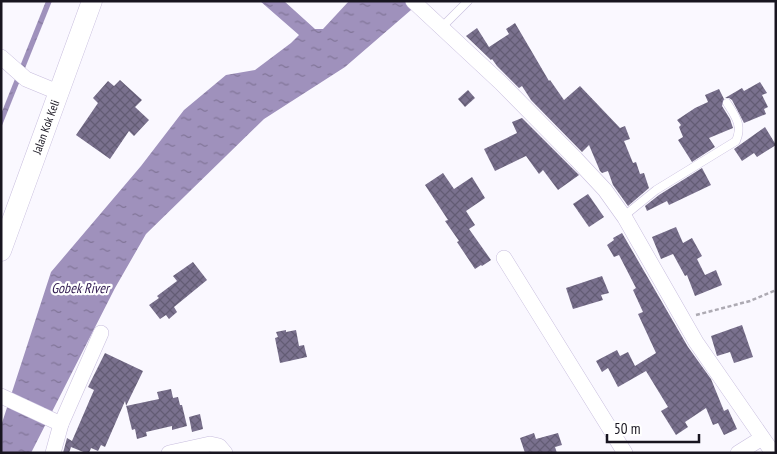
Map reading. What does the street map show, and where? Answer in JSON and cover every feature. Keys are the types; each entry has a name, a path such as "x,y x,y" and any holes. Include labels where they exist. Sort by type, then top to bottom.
{"street":[{"name":"Jalan Kok Keli","path":"1,251 92,1"},
{"path":"418,6 501,83 594,178 624,216 711,365 773,453"},
{"path":"1,57 26,79 60,92"},
{"path":"504,258 625,453"},
{"path":"53,453 55,421 101,333"},
{"path":"1,396 55,421"},
{"path":"738,453 762,438"},
{"path":"169,453 210,444 220,446 226,453"}],"lane":[{"path":"442,28 468,1"},
{"path":"624,216 656,190 736,141 740,126 727,103"}],"path":[{"path":"683,319 716,308 750,301 776,290"}],"water":[{"path":"46,1 52,1 1,128 1,114"},
{"name":"Gobek River","path":"260,1 284,1 315,29 323,29 349,1 424,1 345,67 264,119 146,234 115,288 31,453 1,453 1,426 51,272 141,166 184,110 226,75 255,70 299,35"}],"building":[{"path":"515,23 549,81 564,100 580,86 620,128 625,126 630,139 624,141 633,163 636,162 640,174 644,173 649,188 628,206 613,185 608,171 602,173 600,171 589,145 582,152 531,100 522,86 519,88 492,59 466,36 477,28 489,47 509,34 506,29"},
{"path":"120,80 142,100 135,107 149,120 134,136 129,131 110,159 76,135 98,103 93,98 108,81 114,86"},
{"path":"760,82 767,93 762,95 768,107 764,109 766,114 744,123 732,100 725,98 742,88 744,91"},
{"path":"719,89 724,99 722,106 733,128 709,138 715,147 692,162 678,140 683,137 679,127 681,125 677,120 708,102 705,95"},
{"path":"468,90 475,98 465,107 458,99"},
{"path":"522,118 579,175 558,190 543,170 539,174 526,156 495,171 484,149 517,133 512,122"},
{"path":"765,127 776,145 757,157 754,153 742,161 734,149"},
{"path":"702,168 711,185 669,205 667,201 647,211 645,206 659,195"},
{"path":"443,173 454,189 472,177 485,198 466,211 475,225 469,229 491,260 475,269 445,221 448,220 425,185"},
{"path":"588,194 604,217 589,227 573,204"},
{"path":"676,227 683,243 692,238 702,256 697,259 705,275 716,270 722,285 695,296 687,275 685,276 673,254 661,259 652,237"},
{"path":"622,233 688,347 711,379 724,411 728,409 737,429 724,435 718,423 713,425 706,408 685,422 688,427 676,435 661,411 668,407 646,371 618,387 608,368 602,372 596,361 617,350 620,356 628,352 635,366 656,353 638,314 643,312 633,290 636,288 619,255 614,257 607,245 614,240 613,238"},
{"path":"193,262 207,280 174,307 177,312 169,319 166,315 160,319 149,305 159,298 157,296 177,281 173,276"},
{"path":"602,276 609,293 601,295 603,300 573,309 566,288"},
{"path":"742,325 753,357 734,363 730,352 717,356 711,336"},
{"path":"286,330 286,332 296,330 299,346 304,345 307,357 280,363 275,338 278,337 276,332"},
{"path":"105,353 143,371 126,406 125,401 105,447 101,445 98,451 91,448 89,453 86,453 71,447 69,453 63,453 67,438 72,441 94,390 88,387"},
{"path":"171,389 173,398 178,397 180,405 182,405 187,426 172,430 172,426 146,432 147,436 137,439 135,429 132,430 126,406 159,399 157,392"},
{"path":"200,414 203,429 192,432 189,417"},
{"path":"534,433 536,439 558,433 562,445 555,447 557,453 525,453 520,438"}]}
